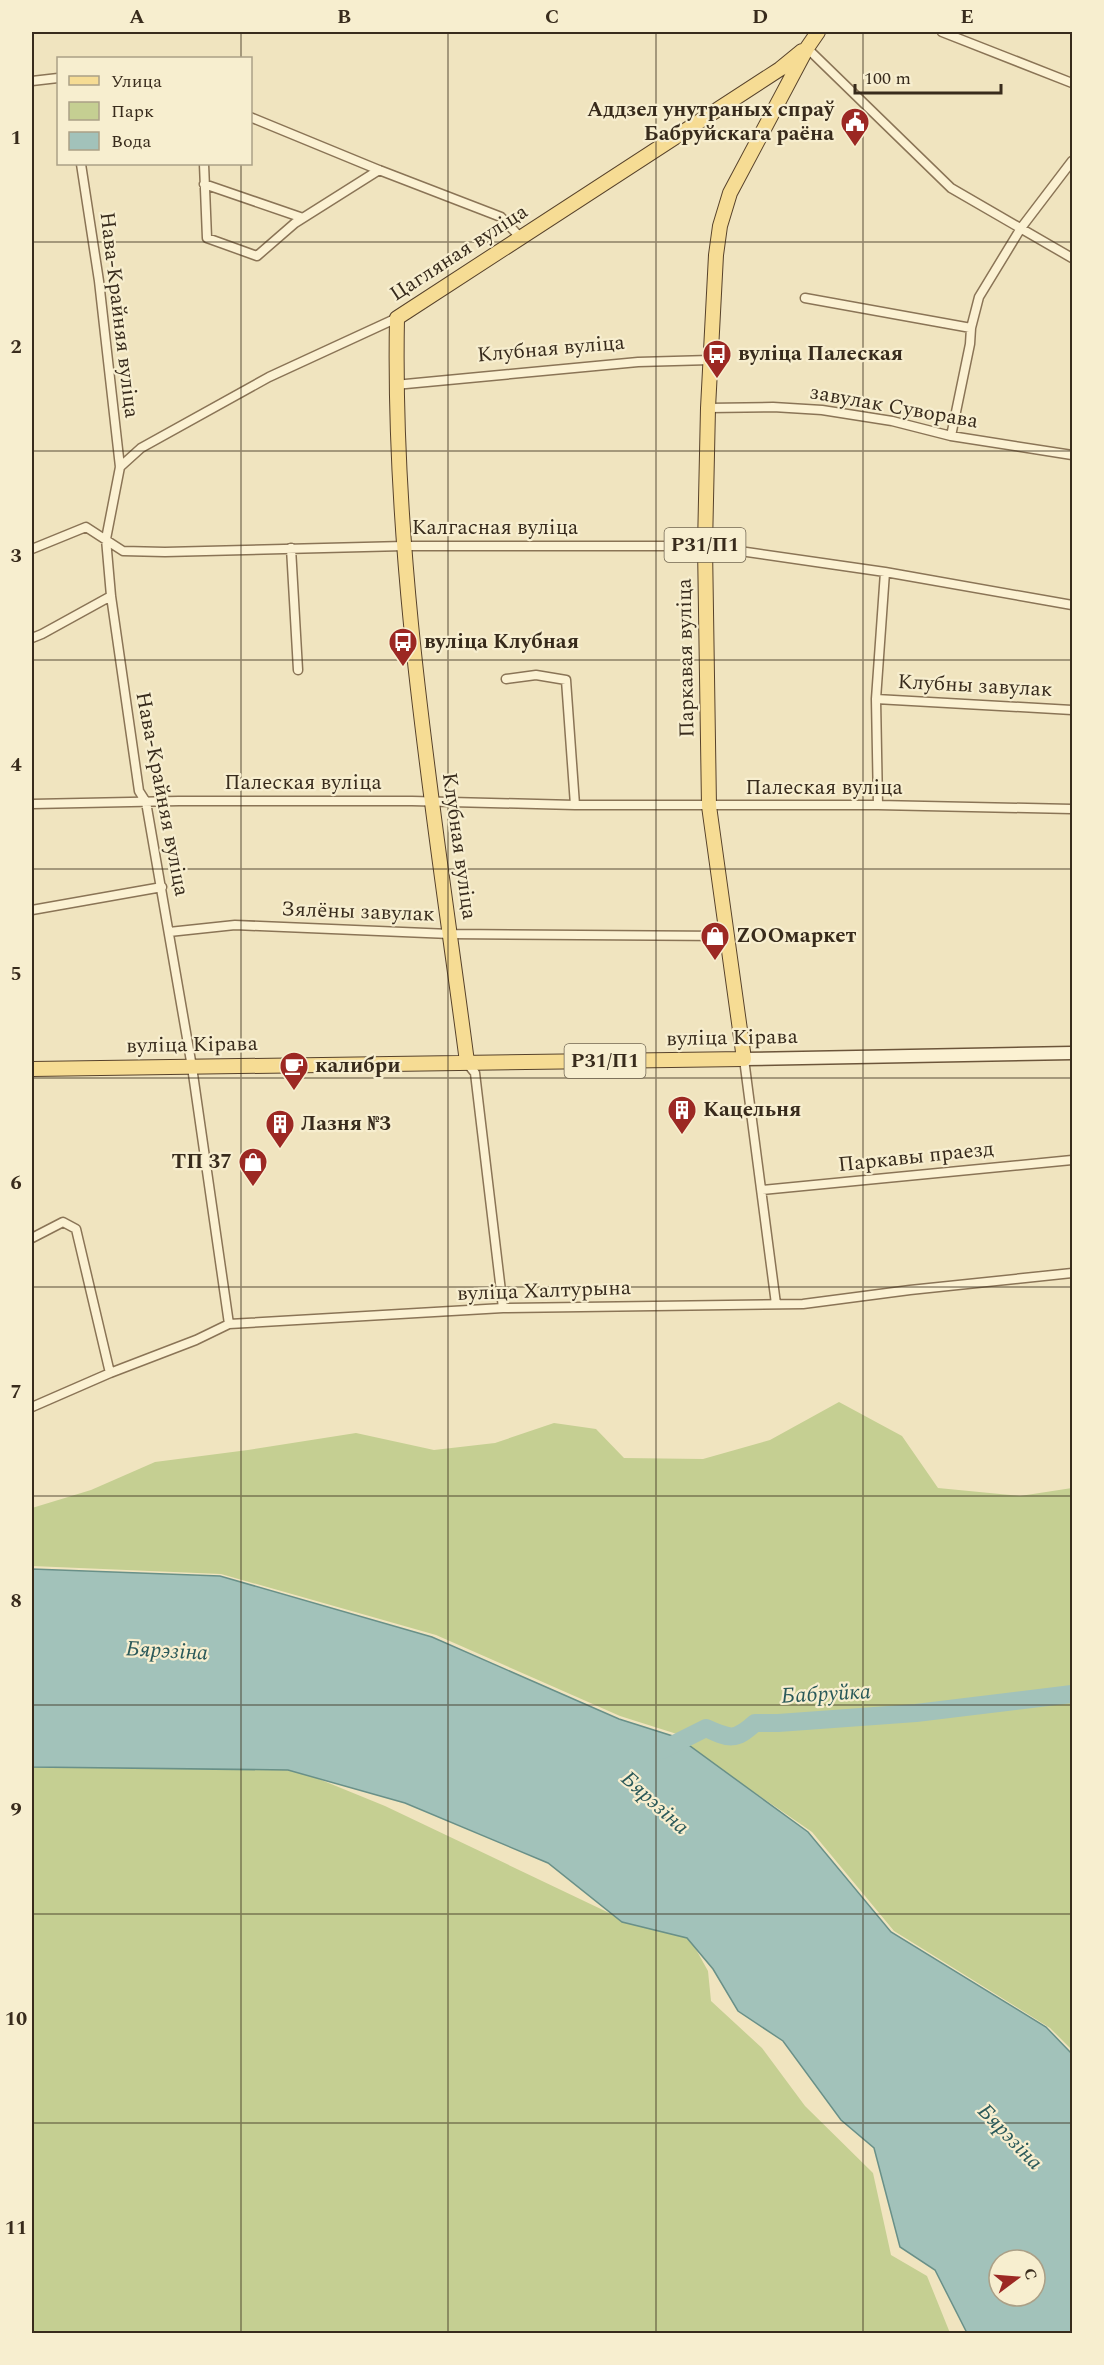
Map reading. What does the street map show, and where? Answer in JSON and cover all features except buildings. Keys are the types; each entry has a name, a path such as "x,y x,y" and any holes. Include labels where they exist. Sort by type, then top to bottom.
{"main road":[{"name":"Цагляная вуліца","path":"397,318 780,69 812,40"},
{"name":"Паркавая вуліца","path":"744,1059 709,806 705,546 708,408 716,255 723,215 730,193 812,40"},
{"name":"Клубная вуліца","path":"397,318 395,385 404,546 431,802 467,1062"},
{"name":"вуліца Кірава","path":"32,1070 1072,1053"}],"street":[{"path":"942,32 1072,83"},
{"path":"812,40 951,188 1072,258"},
{"path":"32,81 57,78"},
{"path":"252,118 501,217 521,238"},
{"path":"951,436 970,345 971,328 980,297 1021,228 1072,161"},
{"name":"Нава-Крайняя вуліца","path":"81,165 99,281 120,467 106,539 111,596 139,791 146,802 192,1067 229,1324"},
{"path":"204,165 207,238 257,256 303,218 379,170"},
{"path":"204,184 303,218"},
{"path":"806,298 971,328"},
{"name":"Цагляная вуліца","path":"120,467 141,448 269,377 397,318"},
{"name":"Клубная вуліца","path":"395,385 638,362 710,360"},
{"name":"завулак Суворава","path":"708,408 773,407 822,411 892,421 951,436 1072,455"},
{"path":"32,549 86,527 106,539"},
{"name":"Калгасная вуліца","path":"106,539 123,551 165,552 404,546 705,546 885,572 1072,605"},
{"path":"291,548 298,670"},
{"path":"878,805 876,699 885,572"},
{"path":"32,638 111,596"},
{"path":"506,679 536,675 566,680 574,805"},
{"name":"Клубны завулак","path":"876,699 1072,710"},
{"name":"Палеская вуліца","path":"32,804 431,802 709,806 878,805 1072,809"},
{"path":"32,910 162,887"},
{"name":"Зялёны завулак","path":"169,932 235,925 450,934 726,936"},
{"name":"Паркавая вуліца","path":"744,1059 776,1304"},
{"name":"Клубная вуліца","path":"467,1062 475,1073 503,1308"},
{"name":"Паркавы праезд","path":"762,1190 1072,1160"},
{"path":"32,1238 63,1222 75,1229 110,1373"},
{"name":"вуліца Халтурына","path":"32,1407 110,1373 196,1340 229,1324 503,1308 803,1304 1072,1273"}],"green space":[{"path":"839,1402 902,1436 938,1488 1020,1496 1072,1488 1072,2050 1050,2028 894,1931 812,1832 696,1752 680,1735 620,1716 436,1635 221,1574 32,1566 32,1508 91,1490 155,1462 356,1433 434,1450 495,1443 554,1423 596,1429 624,1458 703,1459 770,1440"},
{"path":"32,1765 287,1766 385,1806 624,1920 688,1935 708,1971 711,2001 762,2048 805,2106 873,2173 891,2255 927,2276 950,2333 32,2334"}],"water":[{"name":"Бярэзіна","path":"32,1569 220,1576 432,1637 619,1719 679,1738 808,1832 891,1932 1046,2027 1072,2054 1072,2333 967,2333 935,2270 900,2247 874,2148 841,2120 783,2041 738,2011 713,1969 687,1938 622,1922 548,1863 405,1803 288,1770 32,1767"}],"waterway":[{"name":"Бабруйка","path":"662,1750 706,1728 732,1736 742,1733 755,1723 916,1713 1072,1694"}],"place":[{"name":"Аддзел унутраных спраў Бабруйскага раёна","path":"855,148"},
{"name":"вуліца Палеская","path":"717,380"},
{"name":"вуліца Клубная","path":"403,668"},
{"name":"ZOOмаркет","path":"715,962"},
{"name":"калибри","path":"294,1092"},
{"name":"Кацельня","path":"682,1136"},
{"name":"Лазня №3","path":"280,1150"},
{"name":"ТП 37","path":"253,1188"}]}
